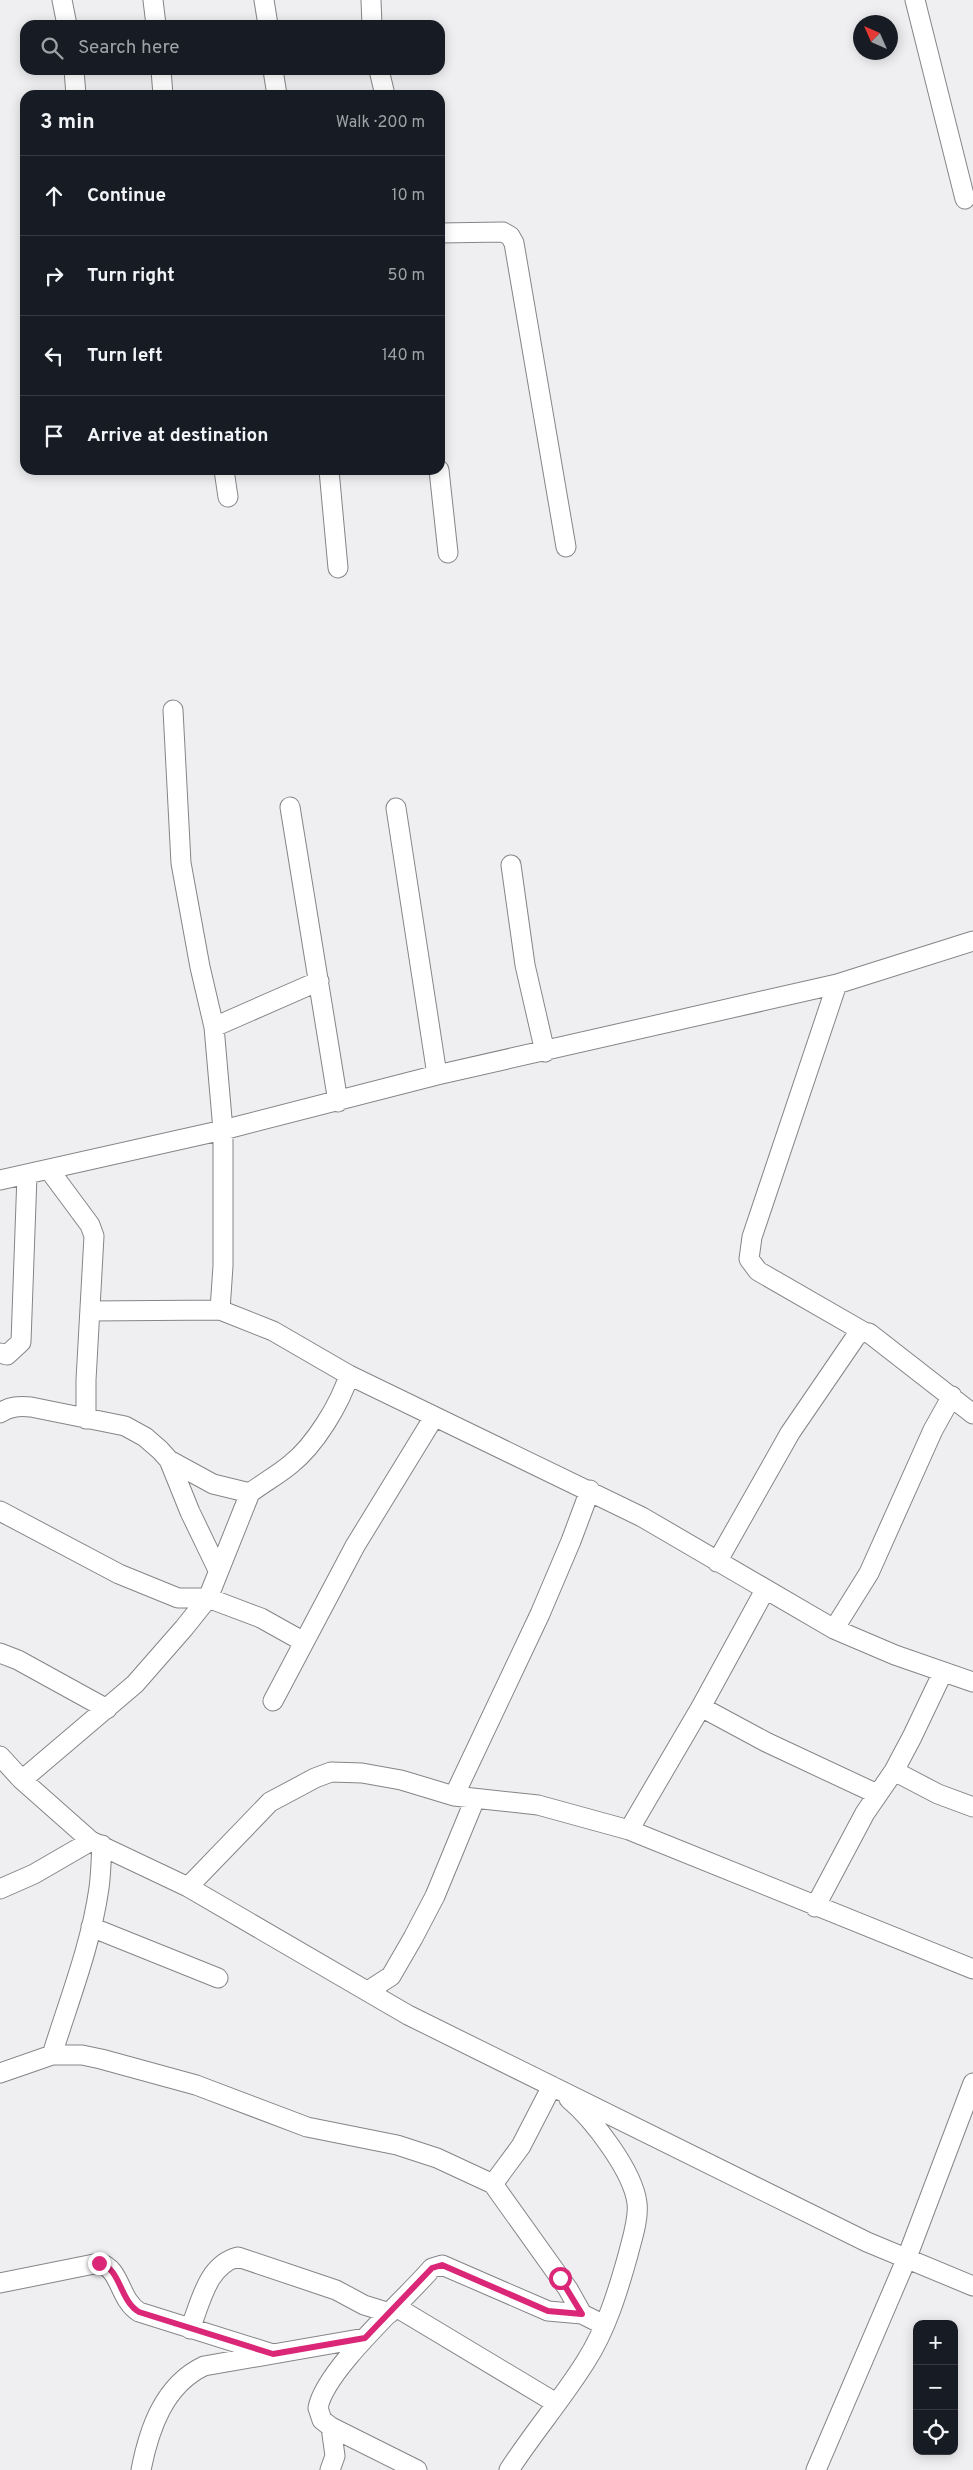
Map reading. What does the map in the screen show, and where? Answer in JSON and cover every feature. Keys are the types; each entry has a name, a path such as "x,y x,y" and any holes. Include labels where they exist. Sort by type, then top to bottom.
{"street":[{"path":"62,0 66,20"},
{"path":"153,0 155,20"},
{"path":"264,0 267,20"},
{"path":"371,0 372,20"},
{"path":"915,0 965,199"},
{"path":"74,75 76,90"},
{"path":"161,75 163,90"},
{"path":"274,75 276,90"},
{"path":"380,75 384,90"},
{"path":"445,233 503,232 510,236 514,243 566,547"},
{"path":"225,475 228,497"},
{"path":"329,475 338,568"},
{"path":"439,475 448,553"},
{"path":"173,710 181,863 200,968 214,1027 223,1130 223,1266 220,1310"},
{"path":"290,807 338,1102"},
{"path":"396,808 438,1075"},
{"path":"511,865 525,965 545,1052"},
{"path":"0,1180 50,1171 338,1102 438,1075 837,984 973,940"},
{"path":"214,1027 319,981"},
{"path":"837,984 752,1237 749,1259 758,1271 864,1332 869,1333 973,1414"},
{"path":"50,1171 93,1229 86,1419"},
{"path":"0,1354 7,1355 21,1342 27,1174"},
{"path":"90,1311 220,1310 273,1331 306,1348 349,1375 590,1490 642,1517 765,1590 834,1628 895,1655 973,1682"},
{"path":"717,1562 790,1433 857,1335 864,1332"},
{"path":"22,1780 107,1709 162,1656 208,1598 250,1493 298,1457 326,1423 343,1393 349,1375"},
{"path":"834,1628 877,1556 933,1430 952,1396"},
{"path":"0,1413 17,1406 31,1407 125,1426 145,1437 169,1460 213,1484 250,1493"},
{"path":"273,1701 355,1546 434,1417"},
{"path":"169,1460 190,1512 218,1570"},
{"path":"454,1796 540,1614 590,1490"},
{"path":"0,1511 119,1574 178,1598 208,1598 262,1618 304,1642"},
{"path":"629,1830 701,1707 765,1590"},
{"path":"0,1653 107,1709"},
{"path":"815,1907 877,1794 894,1770 943,1672"},
{"path":"701,1707 766,1742 877,1794"},
{"path":"0,1756 22,1780 97,1843 188,1887 447,2036 906,2260 973,2286"},
{"path":"894,1770 938,1794 973,1807"},
{"path":"188,1887 270,1802 315,1778 331,1772 362,1772 401,1780 454,1796 538,1806 629,1830 815,1907 973,1969"},
{"path":"368,1991 391,1976 414,1938 435,1896 475,1799"},
{"path":"0,1889 97,1843"},
{"path":"52,2055 70,2002 100,1888 97,1843"},
{"path":"91,1927 218,1978"},
{"path":"0,2073 52,2055 82,2055 120,2063 196,2086 308,2127 398,2145 438,2158 493,2184 568,2288 582,2314"},
{"path":"816,2470 906,2260 973,2084"},
{"path":"493,2184 520,2146 552,2086"},
{"path":"509,2470 586,2361 604,2325 624,2270 634,2230 637,2205 633,2184 613,2152 572,2101 552,2086"},
{"path":"190,2329 210,2278 220,2265 238,2256 336,2290 364,2305 393,2310 556,2402"},
{"path":"0,2283 99,2263 106,2264 111,2268 131,2307 157,2319 273,2354"},
{"path":"416,2470 331,2427 320,2416 319,2403 335,2375 365,2338 432,2268 442,2265 548,2311 582,2314 604,2325"},
{"path":"141,2470 149,2432 158,2412 189,2374 204,2366 365,2338"},
{"path":"330,2470 335,2456 331,2427"}],"route":[{"path":"99,2263 106,2264 111,2268 126,2301 139,2312 273,2354 365,2338 432,2268 437,2266 442,2265 548,2311 564,2314 582,2314 568,2288 560,2278"}]}
